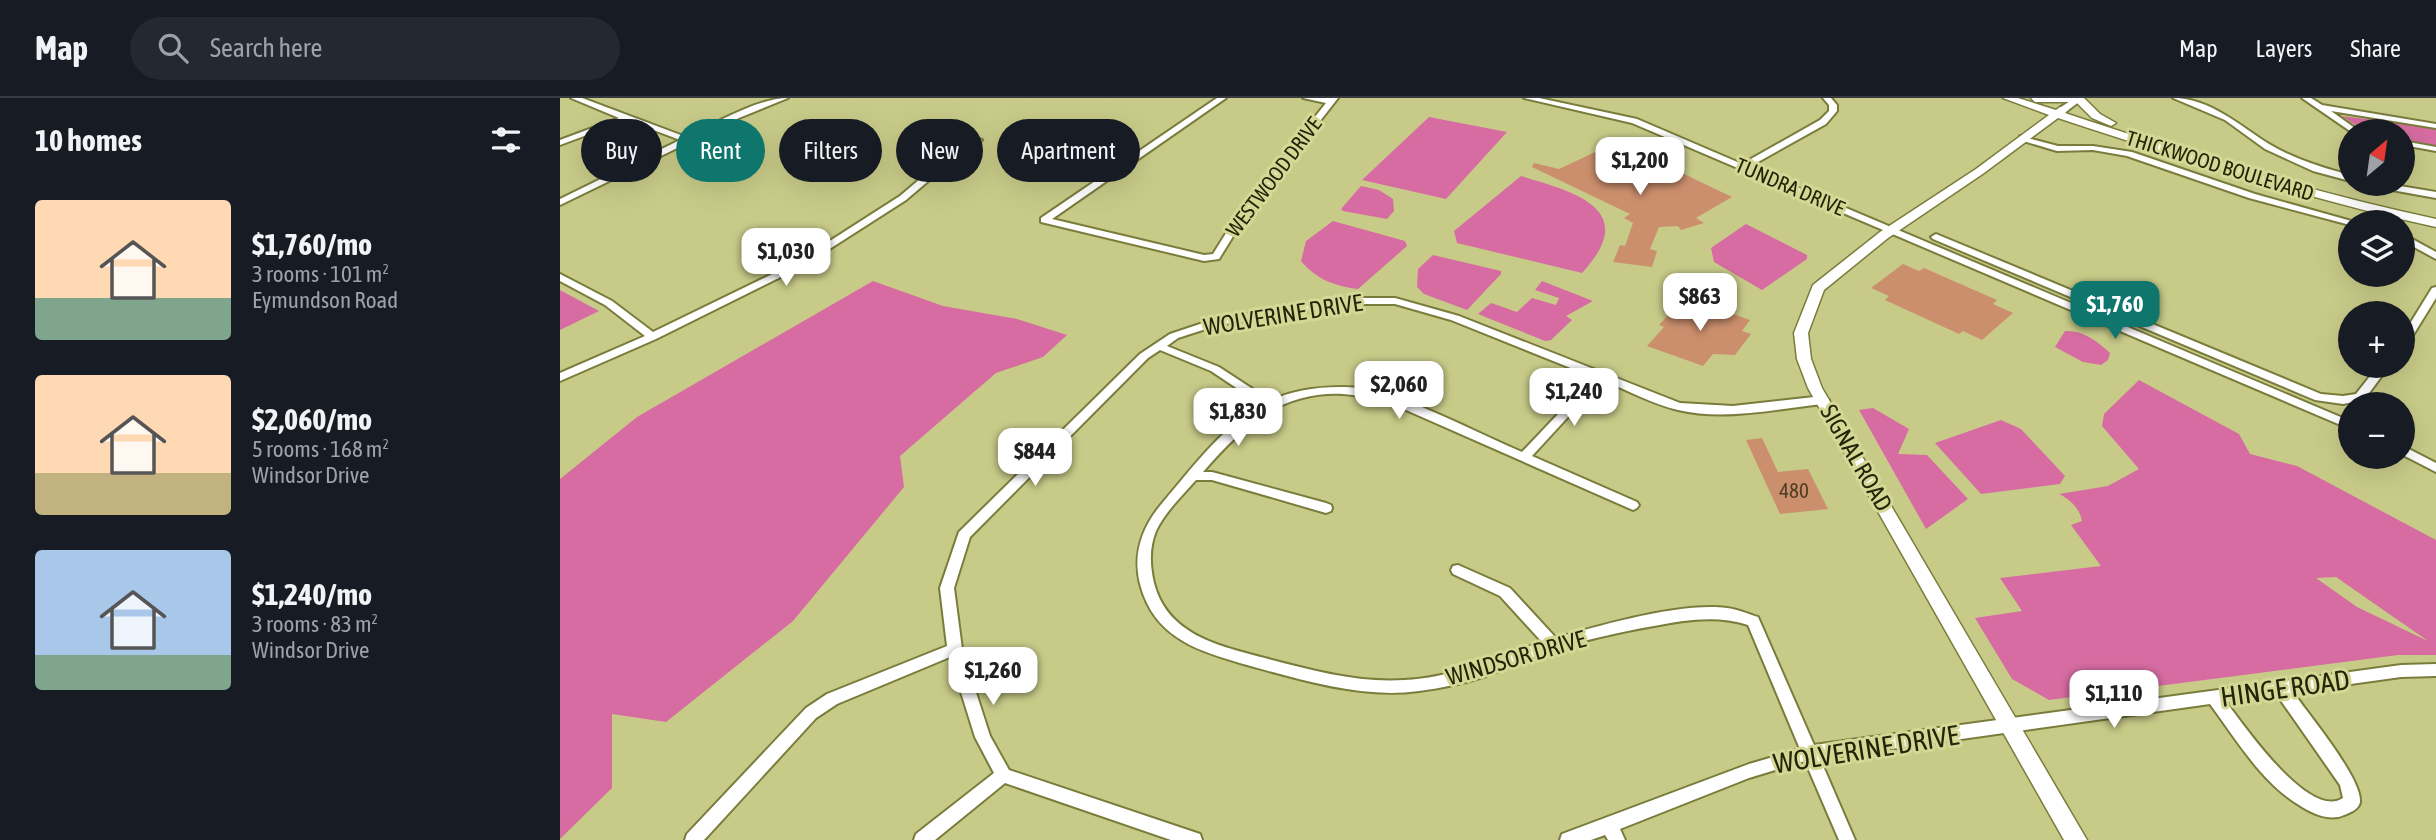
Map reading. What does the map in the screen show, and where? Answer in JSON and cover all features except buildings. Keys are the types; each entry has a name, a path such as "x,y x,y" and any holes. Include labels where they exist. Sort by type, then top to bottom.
{"main road":[{"name":"THICKWOOD BOULEVARD","path":"2006,98 2120,127 2270,176 2436,215"},
{"path":"2006,98 2032,111 2038,119 2038,127 2063,124 2094,127"},
{"path":"2033,99 2080,98 2096,116 2120,127"},
{"name":"THICKWOOD BOULEVARD","path":"2033,99 2094,127 2325,199 2436,223"},
{"name":"SIGNAL ROAD","path":"2061,111 1892,230 1818,288 1801,333 1804,359 1823,401 2076,840"}],"street":[{"path":"575,98 676,136"},
{"path":"734,119 781,98"},
{"path":"1216,257 1191,255 1044,220 1222,98"},
{"path":"1307,98 1332,100"},
{"path":"1742,167 1823,122 1833,111 1833,105 1827,98"},
{"path":"2061,111 2080,98"},
{"path":"2177,98 2228,118 2280,152 2316,169 2338,175"},
{"path":"2306,98 2338,120"},
{"name":"TUNDRA DRIVE","path":"1540,99 1626,118 2338,420"},
{"name":"WESTWOOD DRIVE","path":"1216,257 1241,216 1332,100"},
{"path":"2319,107 2436,126"},
{"path":"560,143 628,117"},
{"path":"2023,138 2057,149 2093,148 2129,154 2252,196 2338,219"},
{"path":"560,202 676,145"},
{"path":"2415,145 2436,149"},
{"path":"560,377 652,337 800,264 903,198 922,182"},
{"path":"2415,191 2436,195"},
{"path":"1937,237 2319,397 2343,400 2360,397 2375,378"},
{"path":"2415,244 2436,256"},
{"path":"1986,270 1995,262"},
{"path":"560,277 594,293 635,320 652,337"},
{"path":"2415,324 2436,290"},
{"name":"WOLVERINE DRIVE","path":"1003,775 983,737 955,649 947,588 964,535 1144,356 1197,327 1354,301 1395,301 1455,318 1599,377 1699,411 1823,401"},
{"path":"1158,346 1215,369 1268,404"},
{"path":"1525,456 1599,377"},
{"name":"WINDSOR DRIVE","path":"1633,505 1382,396 1354,390 1293,397 1268,404 1229,432 1150,528 1142,573 1155,606 1175,629 1203,646 1313,677 1395,687 1464,676 1553,644 1681,616 1724,613 1753,621 1810,753"},
{"path":"2415,457 2436,468"},
{"path":"1194,476 1212,476 1326,508"},
{"path":"1458,570 1505,592 1553,644"},
{"path":"693,840 811,712 832,699 955,649"},
{"name":"HINGE ROAD","path":"2010,727 2401,671 2436,670"},
{"path":"2214,698 2281,782 2317,807 2339,810 2352,802 2348,782 2281,688"},
{"name":"WOLVERINE DRIVE","path":"1569,840 1614,833 1767,763 1810,753 2010,727"},
{"path":"1810,753 1847,840"},
{"path":"922,840 1003,775 1194,840"}],"shaded area":[{"path":"1429,117 1507,132 1446,199 1362,180"},
{"path":"2415,125 2436,128 2436,146 2415,142"},
{"path":"1521,176 1580,197 1594,206 1603,218 1605,233 1599,251 1582,273 1457,243 1454,231"},
{"path":"1361,186 1379,190 1393,199 1394,211 1387,219 1341,209"},
{"path":"1333,221 1405,241 1407,246 1358,289 1333,284 1313,273 1301,261 1306,241"},
{"path":"1746,224 1807,255 1807,259 1762,290 1714,262 1711,248"},
{"path":"1433,255 1501,271 1501,274 1467,310 1424,294 1417,287 1418,269"},
{"path":"873,281 943,306 1017,319 1067,335 1043,357 996,373 900,456 904,487 793,621 666,722 612,714 612,788 560,839 560,479 637,417"},
{"path":"1542,281 1593,301 1566,316 1572,320 1551,340 1545,341 1478,314 1491,303 1517,312 1532,298 1556,305 1559,298 1535,290"},
{"path":"560,290 599,311 560,330"},
{"path":"2065,331 2084,334 2095,341 2110,353 2108,360 2101,365 2083,362 2055,347"},
{"path":"2139,380 2239,434 2250,454 2297,466 2436,540 2436,655 2398,655 2049,700 2012,679 1975,618 2022,611 2000,578 2101,566 2071,525 2082,521 2079,512 2059,494 2108,486 2139,469 2102,426 2104,414","holes":["2336,577 2428,641 2357,607 2316,578"]},
{"path":"1873,408 1909,429 1898,454 1927,455 1968,499 1926,529 1859,410"},
{"path":"2001,420 2021,429 2065,476 2060,484 1981,494 1935,443"}]}
